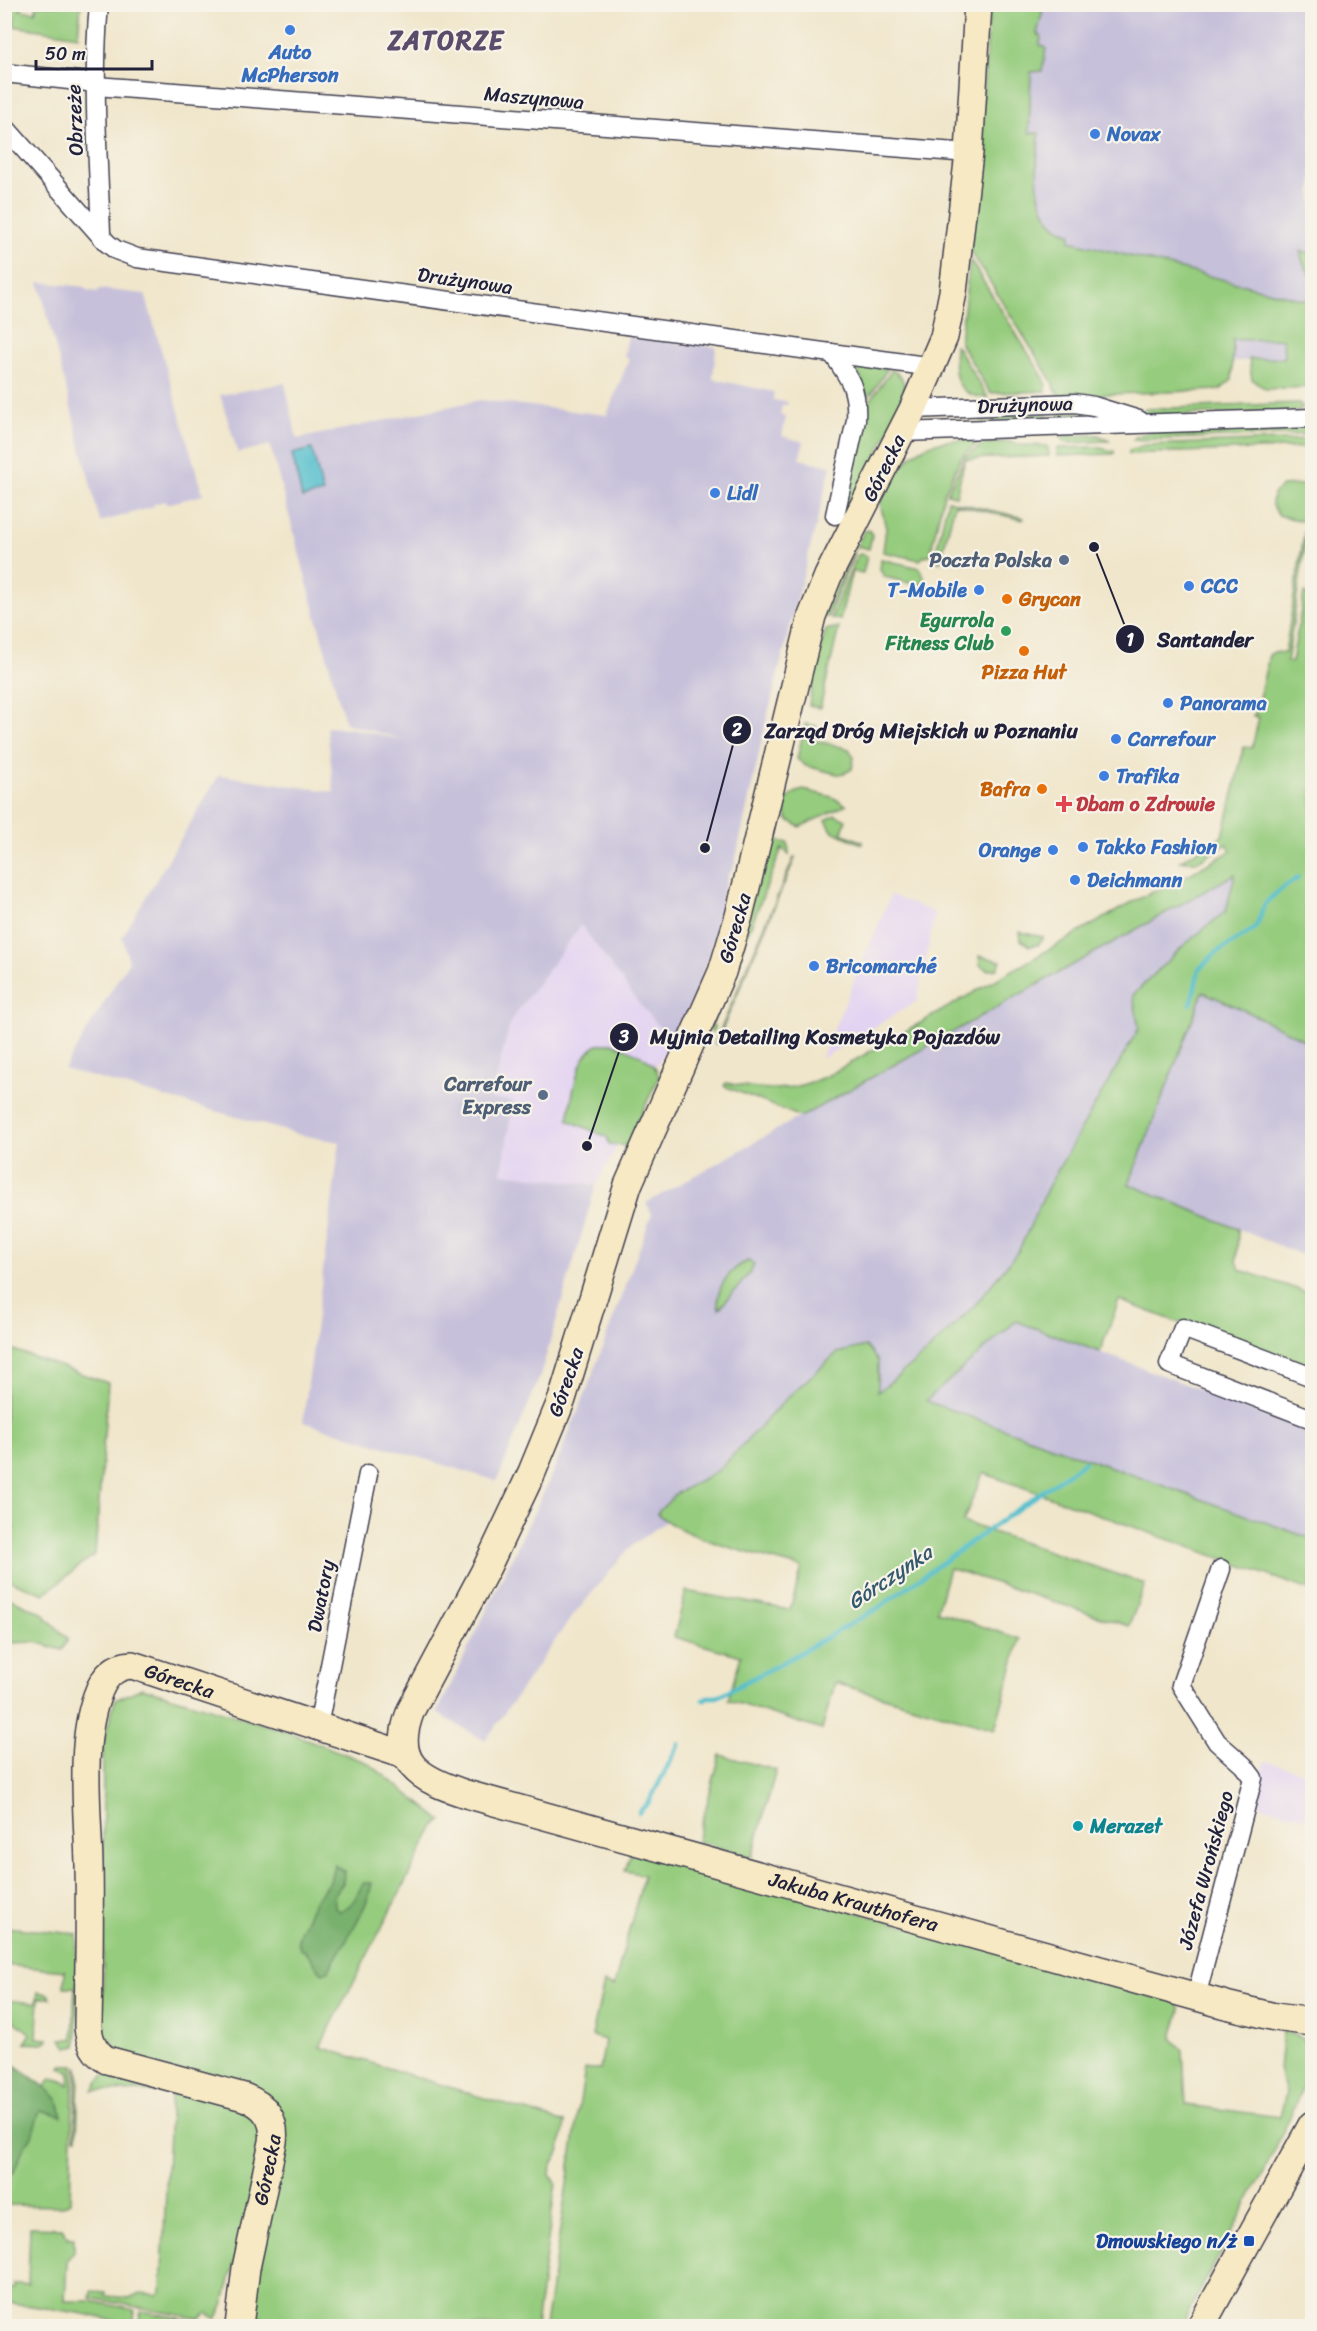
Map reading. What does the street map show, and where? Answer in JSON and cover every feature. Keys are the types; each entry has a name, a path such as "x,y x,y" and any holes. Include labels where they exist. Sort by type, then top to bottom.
{"street":[{"name":"Obrzeże","path":"99,4 96,35 96,86 101,233"},
{"name":"Górecka","path":"239,2326 244,2300 246,2268 273,2142 274,2128 267,2112 257,2103 244,2097 107,2060 98,2054 90,2039 88,2026 90,1925 87,1785 89,1729 96,1698 104,1680 117,1668 132,1665 405,1755 404,1729 411,1710 500,1540 562,1399 628,1185 654,1122 714,993 725,963 739,916 812,616 828,576 933,367 950,314 969,153 978,4"},
{"name":"Maszynowa","path":"4,73 88,82 96,86 969,153"},
{"name":"Drużynowa","path":"4,126 116,250 137,258 933,367"},
{"path":"832,353 849,376 857,404 856,420 835,515"},
{"name":"Drużynowa","path":"908,420 1075,403 1114,411 1150,424"},
{"name":"Drużynowa","path":"908,420 1150,424 1312,418"},
{"path":"1312,1377 1183,1328 1169,1364 1312,1419"},
{"name":"Dwatory","path":"318,1726 368,1473"},
{"name":"Józefa Wrońskiego","path":"1196,1997 1253,1778 1243,1765 1217,1742 1181,1685 1221,1569"},
{"name":"Jakuba Krauthofera","path":"405,1755 417,1771 436,1782 466,1794 1196,1997 1306,2025"},
{"path":"1201,2326 1312,2125"},
{"name":"Górecka","path":"224,2326 246,2268"}],"shaded area":[{"path":"1029,5 1312,5 1312,358 1073,368 1030,306 1023,83"},
{"path":"39,282 86,287 86,290 98,292 99,289 145,294 203,495 167,504 165,501 154,504 153,507 100,522"},
{"path":"628,336 716,347 713,379 774,392 773,400 788,402 787,405 782,405 780,415 786,416 782,436 804,442 799,459 831,466 766,721 734,867 728,875 721,899 724,908 699,985 679,1031 665,1034 637,1001 581,925 511,1020 491,1099 513,1101 502,1173 596,1185 540,1376 497,1481 303,1422 340,1142 301,1135 64,1069 129,961 122,937 219,775 334,792 327,727 354,729 411,742 345,723 270,445 238,453 220,395 285,383 297,439 480,400 607,415 629,359 624,356"},
{"path":"1241,870 1224,942 1016,1321 1312,1431 1312,1539 925,1401 691,1503 630,1547 568,1622 485,1741 437,1713 549,1481 586,1392 652,1214 646,1203"},
{"path":"891,895 935,913 917,1001 821,1059"},
{"path":"581,925 637,1001 665,1034 679,1031 652,1071 618,1145 596,1185 502,1173 513,1102 491,1099 511,1020"},
{"path":"1203,992 1312,1044 1312,1259 1128,1184"},
{"path":"1265,1761 1312,1775 1312,1820 1255,1804"}],"green space":[{"path":"4,5 23,5 20,10 35,12 37,5 81,5 78,36 14,26 15,16 5,9"},
{"path":"990,5 1044,5 1037,34 1041,36 1040,45 1046,48 1042,71 1031,72 1029,133 1039,133 1038,191 1048,217 1057,227 1071,234 1070,241 1312,302 1312,387 1266,389 1252,380 1249,359 1284,358 1283,339 1233,340 1232,380 1220,390 1060,396 970,250"},
{"path":"1300,251 1312,254 1312,277 1303,263"},
{"path":"970,260 1045,380 1046,391 990,393 962,346 960,341"},
{"path":"955,345 988,398 976,397 962,388 955,373"},
{"path":"855,363 888,369 867,398 861,379 853,367"},
{"path":"892,370 900,376 904,383 903,402 851,508 844,505 866,406"},
{"path":"1299,403 1303,407 1299,411 1145,416 1141,413 1145,409"},
{"path":"1091,411 1098,417 1060,419 1060,412"},
{"path":"1047,413 1047,420 982,421 981,418 984,415"},
{"path":"1299,427 1312,430 1312,434 1133,440 1137,436 1150,432"},
{"path":"1098,435 1109,441 1068,443 1063,441 1061,436"},
{"path":"983,438 961,458 944,494 930,555 920,560 883,552 886,528 880,503 909,459 929,445 961,439"},
{"path":"1312,439 1312,447 1129,454 1129,450 1145,445"},
{"path":"1012,442 1019,445 1046,446 1049,456 965,459 956,496 947,494 965,457 985,443"},
{"path":"1095,447 1114,451 1114,454 1057,456 1059,448"},
{"path":"1312,478 1312,525 1308,525 1287,662 1292,662 1304,593 1312,600 1312,1044 1203,992 1129,1184 1238,1229 1237,1261 1240,1270 1312,1294 1312,1373 1119,1300 1100,1352 1016,1321 926,1401 1312,1539 1312,1576 1309,1590 983,1473 963,1522 1145,1584 1129,1626 949,1568 937,1611 1020,1639 995,1729 835,1683 822,1730 728,1700 741,1656 674,1637 686,1591 790,1610 802,1568 684,1531 657,1513 677,1493 719,1470 789,1396 837,1353 866,1346 878,1361 878,1392 926,1353 976,1304 1019,1250 1048,1187 1139,1028 1133,995 1183,946 1226,911 1235,874 801,1117 724,1086 726,1083 766,1089 790,1088 829,1075 1134,901 1179,880 1231,851 1227,844 1198,861 1180,861 1223,836 1244,747 1252,748 1259,718 1252,715 1255,715 1269,655 1274,652 1285,653 1306,522 1278,515 1272,505 1273,494 1282,486 1311,484"},
{"path":"948,500 1024,518 1023,520 955,504 940,562 934,560"},
{"path":"869,530 872,535 869,549 857,546 828,617 823,616 864,531"},
{"path":"860,554 867,556 863,573 852,571 840,620 831,618 857,556"},
{"path":"881,559 919,568 924,577 922,586 885,577 880,570"},
{"path":"839,627 820,708 809,705 817,657 826,630"},
{"path":"805,724 816,726 813,740 849,749 854,758 852,769 843,774 837,774 806,766 797,759"},
{"path":"804,790 832,797 846,805 800,827 788,820 784,809 790,796"},
{"path":"835,815 846,820 842,833 863,842 862,844 832,831 826,820"},
{"path":"777,841 788,843 789,855 782,848 712,1024 715,1028 713,1033 709,1030 759,877 771,846"},
{"path":"795,858 716,1044 715,1043"},
{"path":"1020,932 1043,937 1038,945 1029,946 1021,940"},
{"path":"979,956 1001,961 997,969 988,970 980,965"},
{"path":"612,1043 647,1060 657,1070 659,1077 626,1146 609,1144 607,1137 568,1120 576,1078 585,1058 598,1045"},
{"path":"748,1261 754,1264 750,1273 719,1309 719,1294 724,1280"},
{"path":"5,1347 108,1383 95,1554 44,1594 5,1579 5,1536 14,1528 5,1517"},
{"path":"5,1596 42,1613 68,1639 62,1650 36,1642 5,1643"},
{"path":"142,1688 283,1730 368,1763 442,1821 434,1826 320,2047 565,2123 560,2150 551,2166 550,2175 556,2182 536,2326 257,2326 262,2317 255,2320 251,2326 245,2326 284,2124 116,2049 103,2032 103,1744 115,1700"},
{"path":"720,1755 776,1770 752,1857 697,1841"},
{"path":"635,1851 1176,2000 1180,2010 1172,2038 1183,2051 1186,2105 1280,2117 1286,2093 1279,2069 1283,2031 1309,2044 1312,2047 1312,2065 1290,2117 1263,2174 1181,2326 545,2326 585,2069 600,2069 605,2040 592,2036 604,1983 614,1986 644,1875 625,1871 630,1855"},
{"path":"334,1865 344,1871 343,1883 334,1895 335,1908 339,1911 351,1904 363,1883 371,1883 370,1892 354,1927 328,1971 323,1973 307,1953 300,1949 298,1940 315,1900 330,1881"},
{"path":"4,1927 77,1934 77,2046 68,2048 61,2039 73,2039 75,1987 64,1987 65,1971 5,1965"},
{"path":"38,1992 48,1994 50,1998 39,1998 37,2038 48,2039 48,2041 43,2044 25,2043 31,2034 5,2014 5,2000 36,2003"},
{"path":"4,2058 45,2087 58,2100 62,2116 40,2110 32,2136 23,2149 13,2174 5,2168"},
{"path":"5,2058 45,2087 51,2078 69,2085 70,2073 60,2067 74,2065 70,2202 62,2206 5,2205"},
{"path":"77,2066 79,2072 77,2138 75,2138"},
{"path":"110,2072 240,2104 259,2124 263,2154 223,2306 216,2319 207,2313 200,2319 91,2298 92,2291 106,2292 106,2296 129,2298 141,2293 157,2295 161,2291 171,2092 93,2090 103,2076"},
{"path":"30,2227 62,2228 69,2238 74,2238 74,2251 67,2260 65,2301 91,2301 135,2310 133,2325 79,2313 5,2302 5,2288 14,2289 14,2284 28,2284"},
{"path":"141,2311 197,2322 191,2326 138,2326"}],"water":[{"path":"312,449 323,493 302,498 292,454"}],"waterway":[{"name":"Górczynka","path":"1191,1004 1199,969 1217,952 1253,930 1266,903 1298,878"},
{"name":"Górczynka","path":"704,1700 707,1697 717,1697 791,1658 878,1608 1084,1462"},
{"name":"Górczynka","path":"639,1812 649,1802 679,1744"}],"place":[{"name":"Auto McPherson","path":"290,30"},
{"name":"Novax","path":"1095,134"},
{"name":"Lidl","path":"715,493"},
{"name":"Santander","path":"1094,547"},
{"name":"Poczta Polska","path":"1064,560"},
{"name":"CCC","path":"1189,586"},
{"name":"T-Mobile","path":"979,590"},
{"name":"Grycan","path":"1007,599"},
{"name":"Egurrola Fitness Club","path":"1006,631"},
{"name":"Pizza Hut","path":"1024,651"},
{"name":"Panorama","path":"1168,703"},
{"name":"Carrefour","path":"1116,739"},
{"name":"Trafika","path":"1104,776"},
{"name":"Bafra","path":"1042,789"},
{"name":"Dbam o Zdrowie","path":"1064,804"},
{"name":"Takko Fashion","path":"1083,847"},
{"name":"Zarząd Dróg Miejskich w Poznaniu","path":"705,848"},
{"name":"Orange","path":"1053,850"},
{"name":"Deichmann","path":"1075,880"},
{"name":"Bricomarché","path":"814,966"},
{"name":"Carrefour Express","path":"543,1095"},
{"name":"Myjnia Detailing Kosmetyka Pojazdów","path":"587,1146"},
{"name":"Merazet","path":"1078,1826"},
{"name":"Dmowskiego n/ż","path":"1249,2241"}],"district":[{"name":"ZATORZE","path":"446,40"}]}
